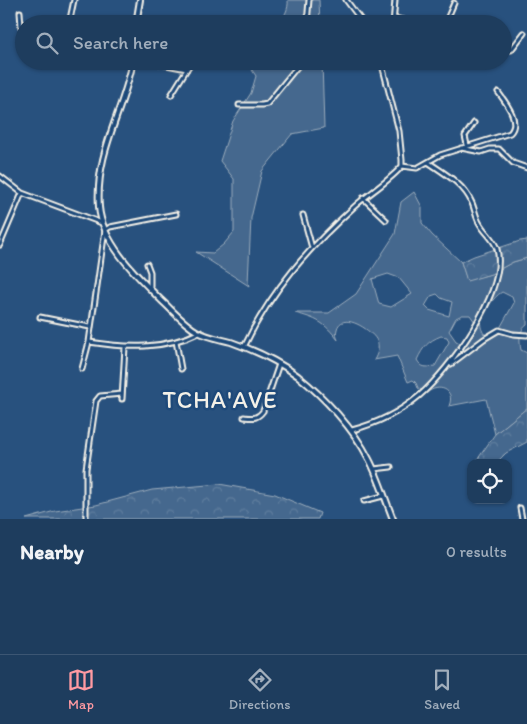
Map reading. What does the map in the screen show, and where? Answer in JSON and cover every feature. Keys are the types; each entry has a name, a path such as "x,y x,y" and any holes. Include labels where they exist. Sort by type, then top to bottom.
{"street":[{"path":"71,15 74,0"},
{"path":"138,15 140,0"},
{"path":"308,15 309,0"},
{"path":"346,0 357,15"},
{"path":"394,15 395,0"},
{"path":"449,15 454,3"},
{"path":"512,49 524,33"},
{"path":"131,70 124,97 115,117 102,162 99,193 102,224 123,259 183,321 200,332 244,347 279,364 305,382 352,430 374,469 393,519"},
{"path":"171,95 186,70"},
{"path":"239,105 262,106 267,104 295,70"},
{"path":"383,70 398,125 402,166"},
{"path":"244,347 274,293 312,248 363,198 402,166 417,168 440,155 513,130 514,121 508,106 498,92"},
{"path":"467,145 465,136 474,123"},
{"path":"460,148 481,152 499,149 513,163 527,168"},
{"path":"428,162 464,190 472,202 480,224 494,244 498,256 493,288 487,303 448,366"},
{"path":"0,176 22,194 102,224"},
{"path":"0,245 22,194"},
{"path":"363,198 386,220"},
{"path":"82,369 89,342 106,230 110,227 176,214"},
{"path":"303,214 312,248"},
{"path":"147,264 150,272 150,288"},
{"path":"40,317 90,327"},
{"path":"352,430 384,418 404,407 419,396 448,366 484,338 499,330 527,336"},
{"path":"89,342 125,347 161,344 176,341 200,332"},
{"path":"176,341 181,369"},
{"path":"122,399 125,347"},
{"path":"244,417 256,418 263,411 279,364"},
{"path":"86,519 86,469 96,401 100,396 122,394"},
{"path":"374,469 391,467"},
{"path":"364,501 383,496"},
{"path":"520,508 522,519"}],"green space":[{"path":"288,0 319,0 320,15 285,15 288,7"},
{"path":"252,70 322,70 324,128 292,134 262,171 251,218 249,286 196,252 213,253 234,232 234,179 220,161 233,121 251,93 256,76"},
{"path":"414,192 422,207 422,223 461,262 467,280 491,274 513,262 527,258 527,325 521,332 520,339 521,350 527,353 527,408 495,434 486,399 449,406 450,395 445,389 436,388 427,393 418,388 413,380 408,382 397,356 374,360 378,351 378,343 370,332 364,328 345,321 337,329 338,340 320,322 295,313 329,313 356,294 395,234 401,202","holes":["388,274 399,278 412,294 391,307 379,304 372,279","502,292 512,297 514,303 496,335 484,334 481,328 482,318 495,297","437,294 441,298 452,302 449,316 429,310 425,306 431,296","462,315 470,315 475,322 473,336 462,344 456,341 449,331 456,318","441,336 447,337 449,342 435,366 423,366 417,360 424,348"]},
{"path":"527,240 527,258 513,262 491,274 467,281 461,262 474,256"},
{"path":"527,408 527,442 506,453 500,459 478,459 495,434"},
{"path":"219,484 275,494 320,513 318,519 26,519 55,511 96,505 152,490"}],"district":[{"name":"TCHA'AVE","path":"220,399"}]}
